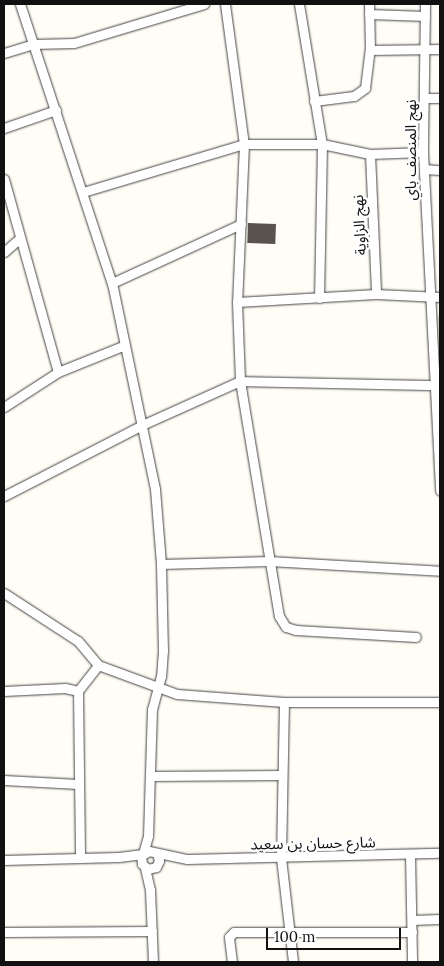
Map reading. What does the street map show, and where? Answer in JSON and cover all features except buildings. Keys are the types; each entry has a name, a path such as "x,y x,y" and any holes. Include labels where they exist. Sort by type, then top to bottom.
{"street":[{"path":"20,4 112,284 154,490 161,564 163,650 158,689 152,710 148,836 143,853 144,867 150,890 153,962"},
{"path":"4,53 33,44 74,43 204,4"},
{"path":"225,4 244,144 237,302 240,381 279,616 286,627 416,637"},
{"path":"299,4 322,144 318,298"},
{"path":"314,101 362,93 367,83 370,50 369,4"},
{"name":"نهج المنصف باي","path":"425,4 423,152 428,297 440,491"},
{"path":"369,14 425,16"},
{"path":"370,50 440,49"},
{"path":"425,98 440,98"},
{"path":"4,128 56,110"},
{"path":"83,192 244,144 322,144 370,154 423,152"},
{"name":"نهج الزاوية","path":"370,154 376,294"},
{"path":"424,169 440,170"},
{"path":"4,179 48,327 58,372"},
{"path":"112,284 241,224"},
{"path":"4,252 20,238"},
{"path":"237,302 376,294 440,297"},
{"path":"4,407 58,372 125,345"},
{"path":"4,496 142,425 240,381 434,384"},
{"path":"161,564 269,561 440,572"},
{"path":"4,593 78,641 98,665 158,689 177,694 284,702 440,702"},
{"path":"80,858 78,691 98,665"},
{"path":"4,690 64,688 78,691"},
{"path":"284,702 281,858 293,962"},
{"path":"151,776 282,775"},
{"path":"4,780 78,784"},
{"path":"148,836 155,852 156,866 150,890"},
{"name":"شارع حسان بن سعيد","path":"143,853 155,852 187,859"},
{"path":"4,860 119,857 143,853"},
{"name":"شارع حسان بن سعيد","path":"144,867 187,859 440,853"},
{"path":"410,854 412,962"},
{"path":"119,857 144,867"},
{"path":"412,920 440,919"},
{"path":"4,932 152,931"},
{"path":"232,962 231,933 412,932"}],"green space":[{"path":"436,316 440,316 440,385"}]}
